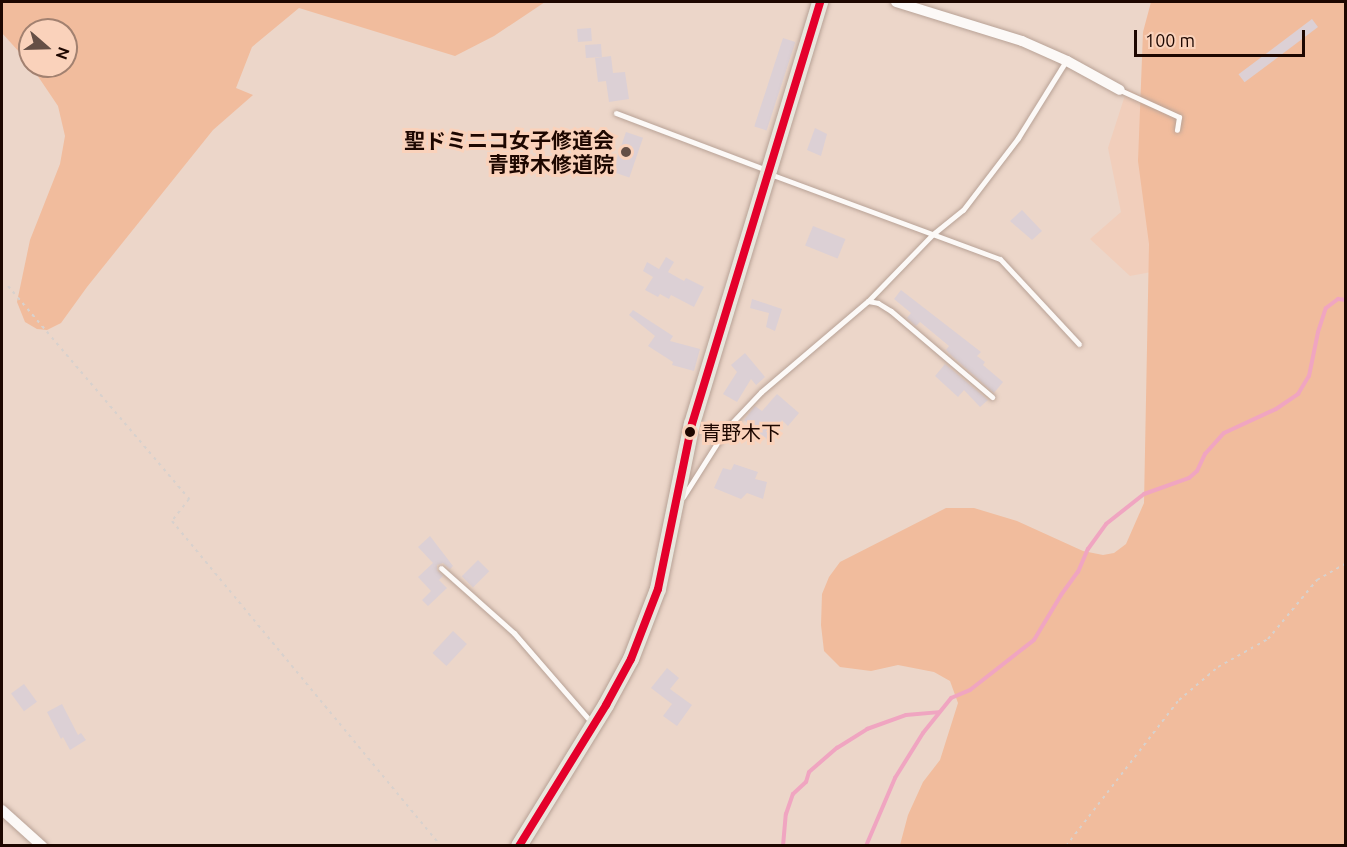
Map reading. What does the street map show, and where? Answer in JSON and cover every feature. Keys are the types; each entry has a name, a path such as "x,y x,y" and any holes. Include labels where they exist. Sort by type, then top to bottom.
{"main road":[{"path":"519,846 594,725 631,659 658,589 692,424 820,2"}],"street":[{"path":"896,2 1022,41 1067,61 1120,90"},
{"path":"2,810 42,846"}],"lane":[{"path":"674,509 726,429 761,392 868,301 933,234 963,210 1018,138 1067,61"},
{"path":"1120,90 1179,117 1177,130"},
{"path":"616,113 1000,259 1079,344"},
{"path":"868,301 878,303 891,311 992,397"},
{"path":"441,568 514,633 594,725"}],"path":[{"path":"8,286 189,500 172,521 441,846"},
{"path":"1066,846 1179,700 1218,666 1268,639 1317,580 1346,563"}],"shaded area":[{"path":"2,2 545,2 494,36 455,56 299,8 252,47 236,88 253,95 213,130 87,287 61,323 47,330 37,329 25,322 17,302 30,240 60,164 65,136 58,106 39,78 78,78 78,18 18,18 18,51 2,33"},
{"path":"1151,2 1345,2 1345,845 900,845 908,815 923,782 940,760 958,703 950,681 934,672 898,665 871,671 840,667 824,651 821,625 822,594 829,577 840,562 946,508 974,508 1017,521 1083,551 1103,555 1114,553 1126,544 1144,503 1149,244 1138,161 1143,32"},
{"path":"1127,89 1198,123 1183,266 1130,276 1090,239 1121,212 1108,148"}],"building":[{"path":"1312,19 1318,27 1245,82 1239,74"},
{"path":"591,28 592,41 578,42 577,29"},
{"path":"783,38 795,42 767,130 754,126"},
{"path":"601,44 602,57 586,58 585,45"},
{"path":"611,56 613,73 625,72 629,99 609,102 606,81 598,82 595,58"},
{"path":"815,128 827,134 821,156 807,150"},
{"path":"626,132 643,138 629,178 612,172"},
{"path":"1022,210 1042,231 1032,240 1010,221"},
{"path":"813,226 845,239 838,259 805,245"},
{"path":"666,257 674,262 668,272 684,281 686,278 704,287 694,307 671,295 669,299 660,294 658,297 645,290 653,277 643,271 647,262 659,269"},
{"path":"901,290 981,352 977,356 985,362 983,365 1003,382 994,393 946,350 949,346 920,322 916,326 907,318 911,313 894,299"},
{"path":"752,299 782,309 775,331 766,327 769,313 750,308"},
{"path":"633,310 673,336 670,341 700,349 694,371 672,365 673,362 648,346 655,336 629,315"},
{"path":"745,353 765,377 756,385 751,379 737,402 723,394 737,372 731,365"},
{"path":"945,364 988,400 980,407 964,390 958,397 935,376"},
{"path":"777,394 799,413 788,426 782,420 767,439 744,420 755,406 762,411"},
{"path":"734,464 758,472 755,479 767,482 763,499 747,493 741,499 714,488 723,468 731,470"},
{"path":"430,536 453,566 450,569 443,563 437,565 437,570 443,576 439,580 447,588 428,606 422,600 431,591 418,577 433,563 418,547"},
{"path":"478,560 489,571 473,588 462,576"},
{"path":"453,631 467,644 446,666 433,653"},
{"path":"667,668 679,678 670,689 692,705 677,726 663,716 672,704 651,688"},
{"path":"24,684 37,702 24,711 11,693"},
{"path":"62,704 78,735 81,733 86,740 70,750 63,737 61,739 47,712"}],"waterway":[{"path":"866,846 895,778 923,733 951,698 970,690 1034,640 1078,572 1088,549 1106,524 1144,494 1189,478 1197,471 1205,454 1224,433 1276,409 1298,394 1309,376 1318,332 1326,308 1338,299 1346,300"},
{"path":"783,846 786,814 793,794 806,782 809,772 837,748 867,729 906,715 939,712"}],"transit line":[{"path":"519,846 606,705 631,659 658,589 692,424 820,2"}],"place":[{"name":"聖ドミニコ女子修道会 青野木修道院","path":"626,152"},
{"name":"青野木下","path":"690,432"}]}
